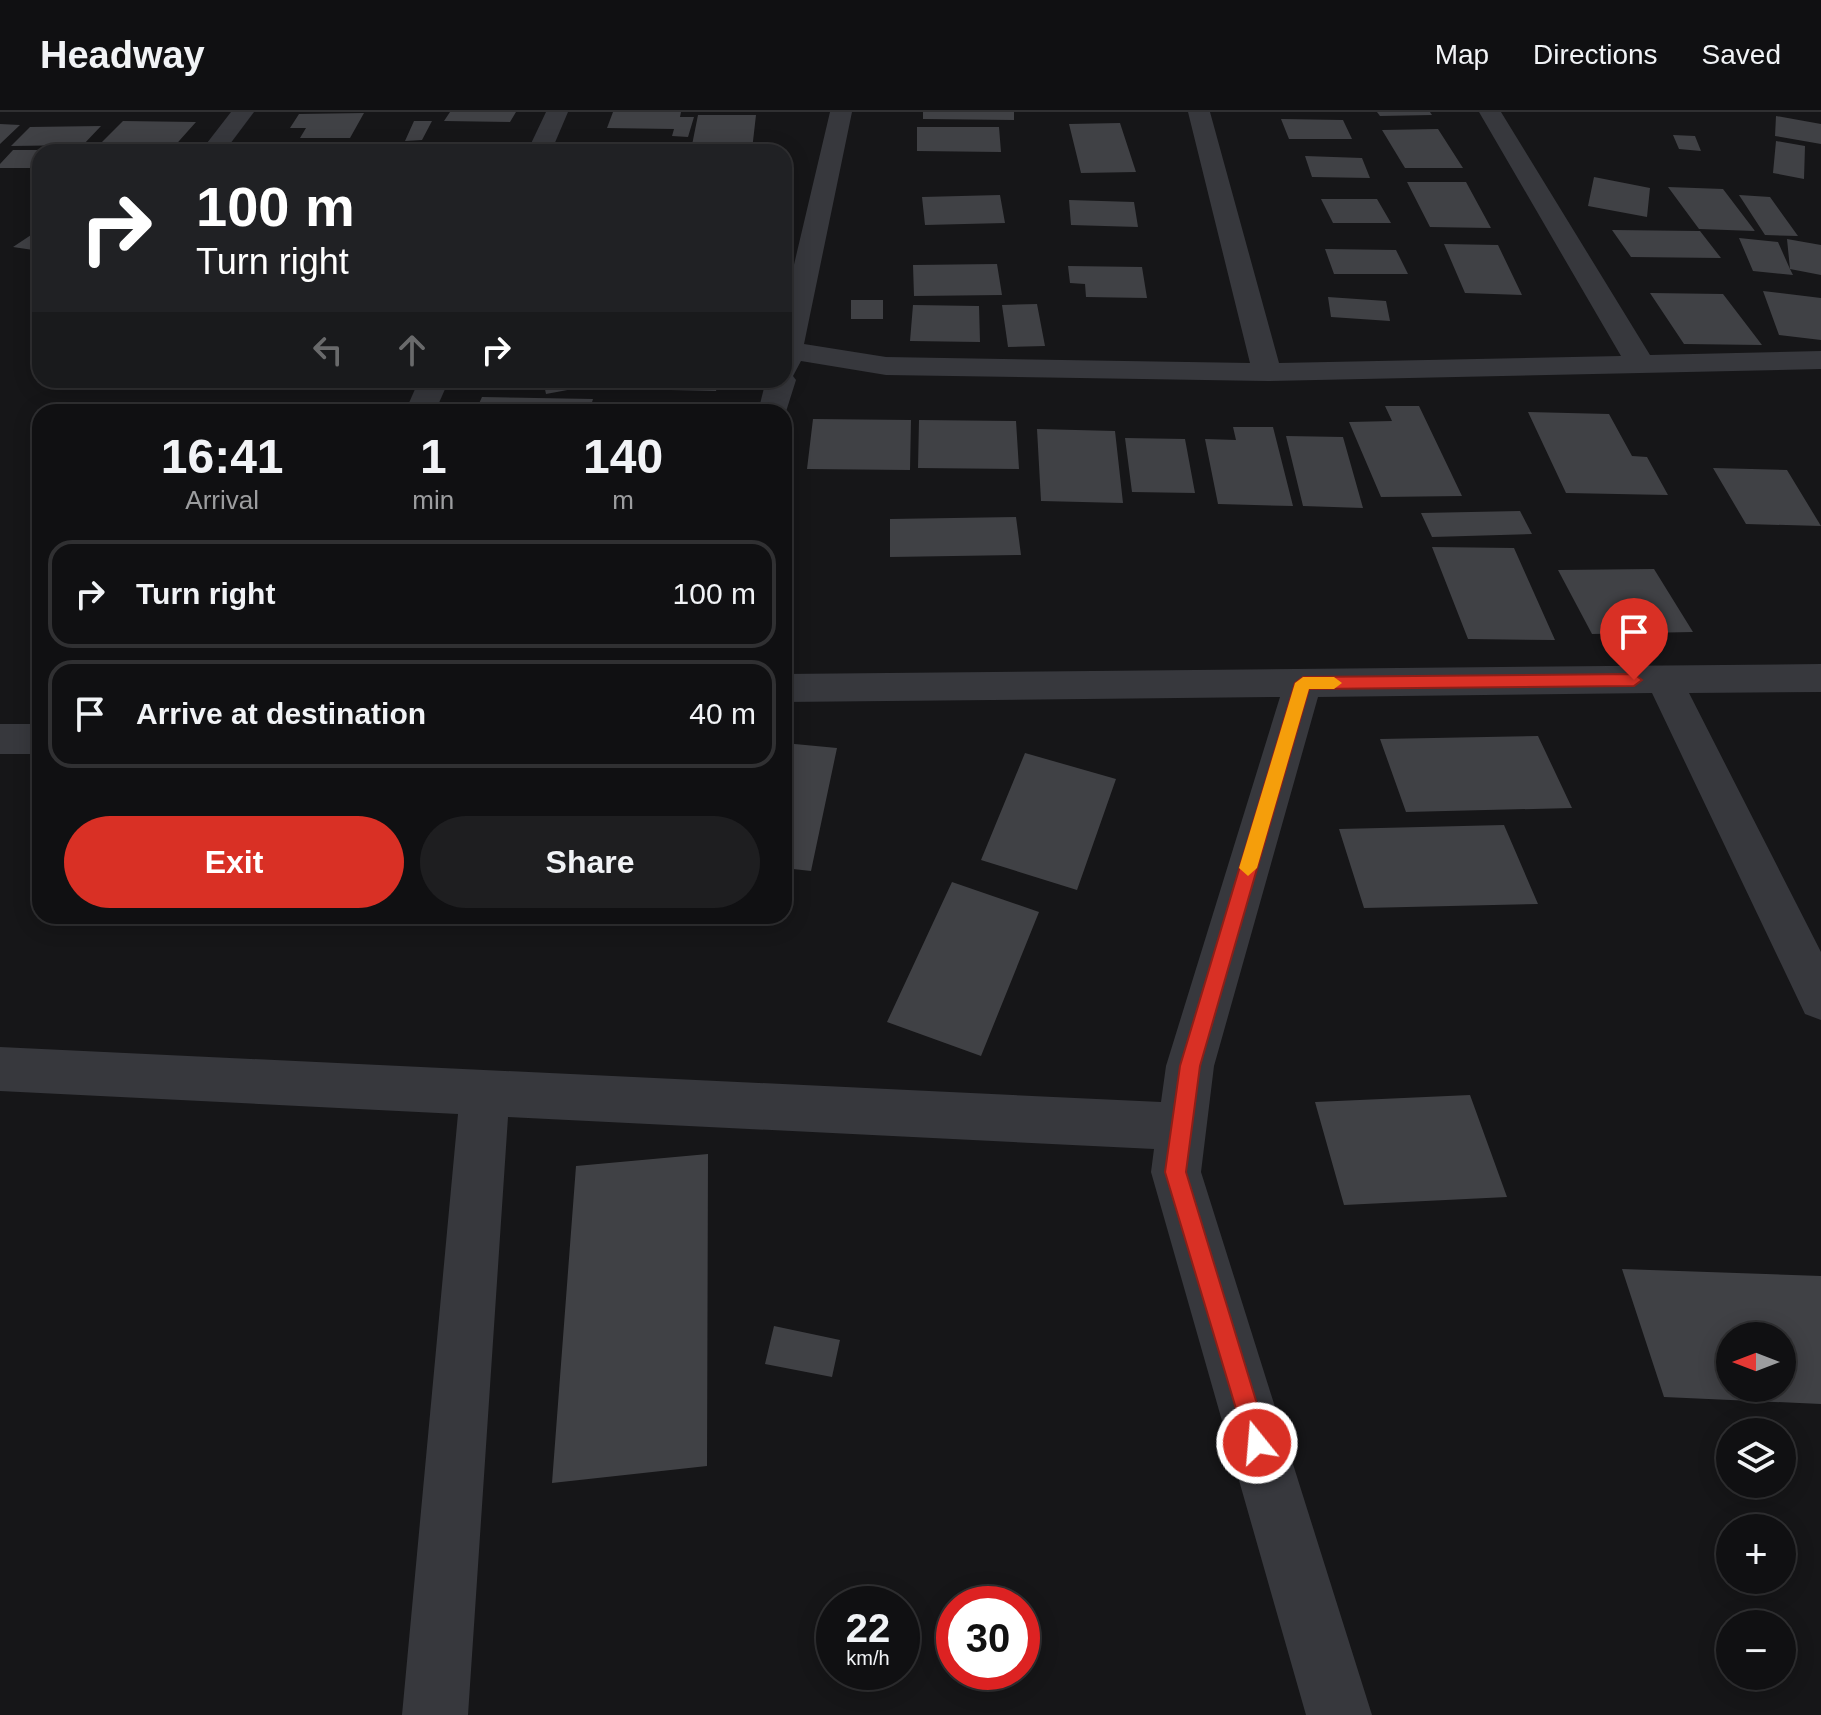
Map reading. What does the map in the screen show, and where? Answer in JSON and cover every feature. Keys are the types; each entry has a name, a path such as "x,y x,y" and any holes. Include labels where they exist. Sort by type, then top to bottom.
{"street":[{"path":"218,144 243,112"},
{"path":"543,144 557,112"},
{"path":"792,335 841,112"},
{"path":"1199,112 1267,372"},
{"path":"1490,112 1640,363"},
{"path":"792,360 886,366 1267,372 1821,360"},
{"path":"792,688 1821,678"},
{"path":"1664,680 1821,999"},
{"path":"1303,683 1190,1066 1176,1172 1339,1715"},
{"path":"0,739 32,739"},
{"path":"0,1069 1183,1127"},
{"path":"435,1715 485,1091"}],"building":[{"path":"450,112 516,112 510,122 444,121"},
{"path":"613,112 681,112 680,117 694,117 688,137 672,136 674,129 607,128"},
{"path":"923,112 1014,112 1014,120 923,119"},
{"path":"1377,112 1430,112 1432,115 1380,116"},
{"path":"364,113 350,138 300,138 306,128 290,128 299,114"},
{"path":"698,115 756,115 753,144 692,144"},
{"path":"1776,116 1821,124 1821,144 1775,136"},
{"path":"1281,119 1343,120 1352,139 1289,139"},
{"path":"123,121 196,122 176,144 100,144"},
{"path":"414,121 432,121 422,140 405,141"},
{"path":"1120,123 1136,172 1081,173 1069,124"},
{"path":"0,124 20,125 0,144"},
{"path":"101,126 84,144 11,146 30,127"},
{"path":"917,127 999,127 1001,152 917,151"},
{"path":"1438,129 1463,168 1405,168 1382,130"},
{"path":"1673,135 1695,136 1701,151 1679,149"},
{"path":"1776,141 1805,146 1804,179 1773,173"},
{"path":"13,150 32,150 32,168 0,168"},
{"path":"1305,156 1362,158 1370,178 1312,177"},
{"path":"1594,177 1650,188 1647,217 1588,206"},
{"path":"1407,182 1466,182 1491,228 1430,227"},
{"path":"1668,187 1723,189 1755,231 1699,229"},
{"path":"1000,195 1005,223 925,225 922,197"},
{"path":"1739,195 1770,197 1798,236 1765,235"},
{"path":"1321,199 1377,199 1391,223 1333,223"},
{"path":"1069,200 1134,202 1138,227 1071,225"},
{"path":"1612,230 1700,231 1721,258 1631,257"},
{"path":"31,235 32,235 32,250 13,247"},
{"path":"1739,238 1778,242 1793,275 1753,271"},
{"path":"1787,239 1821,245 1821,275 1790,269"},
{"path":"1444,244 1498,245 1522,295 1465,293"},
{"path":"1325,249 1396,250 1408,274 1334,274"},
{"path":"997,264 1002,295 914,296 913,265"},
{"path":"1068,266 1142,267 1147,298 1086,297 1085,284 1070,283"},
{"path":"1763,291 1821,298 1821,340 1779,335"},
{"path":"1650,293 1723,294 1762,345 1684,344"},
{"path":"1328,297 1386,301 1390,321 1331,317"},
{"path":"851,300 883,300 883,319 851,319"},
{"path":"1037,304 1045,346 1008,347 1002,305"},
{"path":"913,305 979,306 980,342 910,341"},
{"path":"545,388 578,388 546,394"},
{"path":"625,388 717,388 716,391"},
{"path":"482,397 593,399 591,404 479,404"},
{"path":"1385,406 1419,406 1462,496 1381,497 1349,422 1392,421"},
{"path":"1528,412 1609,414 1632,456 1647,457 1668,495 1566,493"},
{"path":"813,419 911,420 910,470 807,469"},
{"path":"919,420 1016,421 1019,469 918,468"},
{"path":"1233,427 1273,427 1293,506 1218,504 1205,439 1236,440"},
{"path":"1037,429 1115,431 1123,503 1041,501"},
{"path":"1286,436 1343,437 1363,508 1303,506"},
{"path":"1125,438 1185,439 1195,493 1132,492"},
{"path":"1713,468 1787,470 1821,526 1746,524"},
{"path":"1520,511 1532,534 1432,537 1421,513"},
{"path":"1016,517 1021,555 890,557 890,519"},
{"path":"1432,547 1514,548 1555,640 1468,639"},
{"path":"1654,569 1693,632 1592,634 1558,570"},
{"path":"1538,736 1572,808 1406,812 1380,739"},
{"path":"792,744 837,748 811,871 792,869"},
{"path":"1025,753 1116,779 1077,890 981,860"},
{"path":"1504,825 1538,904 1364,908 1339,829"},
{"path":"952,882 1039,912 981,1056 887,1022"},
{"path":"1470,1095 1507,1197 1344,1205 1315,1102"},
{"path":"708,1154 707,1466 552,1483 576,1166"},
{"path":"1622,1269 1821,1276 1821,1404 1776,1402 1796,1402 1796,1322 1716,1322 1716,1399 1664,1397"},
{"path":"774,1326 840,1340 832,1377 765,1364"}],"slow traffic":[{"path":"1248,868 1303,683 1334,683"}],"route":[{"path":"1257,1443 1176,1172 1190,1066 1303,683 1634,680"}]}
